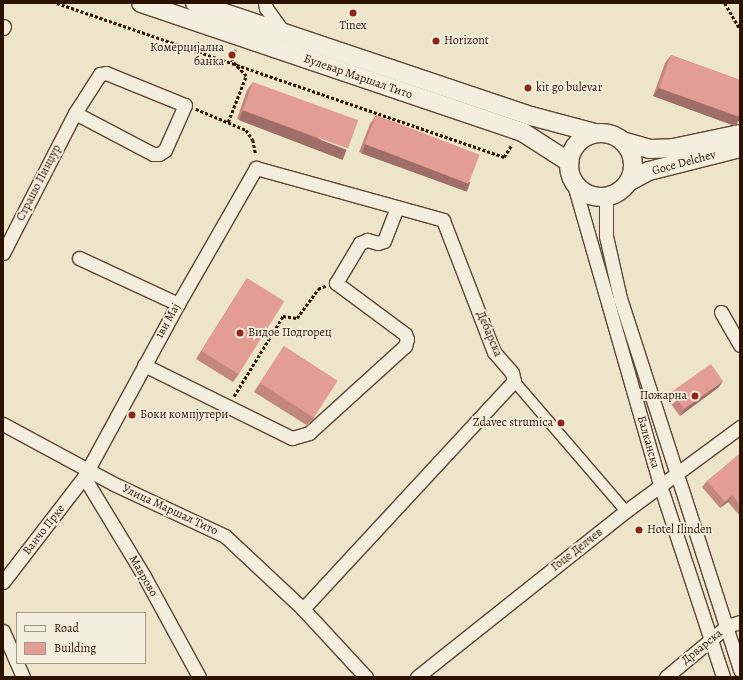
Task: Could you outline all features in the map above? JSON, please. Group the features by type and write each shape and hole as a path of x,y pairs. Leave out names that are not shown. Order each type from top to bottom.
{"main road":[{"name":"Булевар Маршал Тито","path":"142,3 524,133 569,162"},
{"name":"Булевар Маршал Тито","path":"209,4 531,116 595,133"},
{"path":"595,133 613,135 622,141 633,161 630,181 616,194 606,197 590,195 573,181 569,162 573,149 580,141 595,133"},
{"name":"Goce Delchev","path":"622,141 650,149 673,148 740,134"},
{"name":"Goce Delchev","path":"630,181 674,164 740,148"}],"street":[{"path":"265,3 266,8 283,31"},
{"name":"Страшо Пинџур","path":"3,254 75,113 96,77 106,73 185,105"},
{"path":"75,113 153,154 159,154 165,150 185,105"},
{"name":"Дебарска","path":"256,168 440,219 445,224 494,352 512,373 514,382"},
{"name":"1ви Мај","path":"86,473 178,304 256,168"},
{"name":"Балканска","path":"573,181 660,485 712,639 723,677"},
{"name":"Балканска","path":"606,197 606,236 620,298 740,670"},
{"path":"144,365 292,438 309,433 405,346 407,339 405,334 337,286 336,280 360,243 367,240 378,243 384,241 397,207"},
{"path":"79,258 178,304"},
{"path":"721,312 740,345"},
{"path":"303,609 514,382 626,511"},
{"name":"Улица Маршал Тито","path":"3,424 86,473 114,484 225,536 303,609 366,677"},
{"name":"Гоце Делчев","path":"417,677 626,511 740,427"},
{"name":"Ванчо Прке","path":"3,582 86,473"},
{"name":"Маврово","path":"86,473 144,576 198,677"},
{"name":"Дрварска","path":"666,677 727,626 740,622"},
{"path":"3,631 16,661"},
{"path":"17,664 23,677"}],"path":[{"path":"57,3 504,157"},
{"path":"725,3 740,29"},
{"path":"228,122 246,76 231,60 240,37"},
{"path":"185,105 246,130 253,140 256,168"},
{"path":"228,406 283,316 297,318 318,290 336,280"}],"building":[{"path":"671,55 740,80 740,117 659,88"},
{"path":"253,82 358,120 348,148 243,110"},
{"path":"376,115 480,155 469,184 365,144"},
{"path":"247,278 284,301 239,374 201,351"},
{"path":"284,346 338,381 314,418 260,383"},
{"path":"711,364 723,381 684,409 672,392"},
{"path":"739,454 740,505 732,495 725,502 707,481"}],"place":[{"name":"Tinex","path":"353,13"},
{"name":"Horizont","path":"436,41"},
{"name":"Комерцијална банка","path":"232,55"},
{"name":"kit go bulevar","path":"528,88"},
{"name":"Видое Подгорец","path":"240,333"},
{"name":"Пожарна","path":"695,396"},
{"name":"Боки компјутери","path":"132,415"},
{"name":"Zdavec strumica","path":"561,423"},
{"name":"Hotel Ilinden","path":"639,530"}]}
